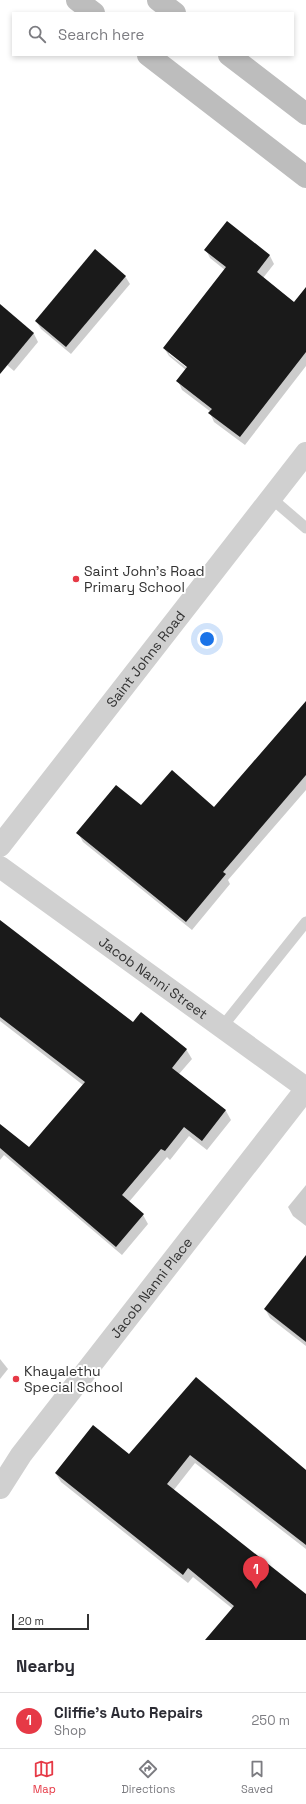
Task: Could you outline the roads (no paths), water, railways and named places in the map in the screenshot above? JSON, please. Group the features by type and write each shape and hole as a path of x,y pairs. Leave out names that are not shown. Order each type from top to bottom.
{"main road":[{"path":"77,0 93,12"},
{"path":"158,0 174,12"},
{"path":"149,56 306,177"},
{"path":"230,56 306,114"}],"street":[{"name":"Saint Johns Road","path":"0,846 306,454"},
{"name":"Jacob Nanni Street","path":"0,867 306,1089"},
{"name":"Jacob Nanni Place","path":"0,1488 21,1456 306,1089"}],"lane":[{"path":"271,498 306,528"},
{"path":"222,1027 306,922"}],"place":[{"name":"Saint John's Road Primary School","path":"76,579"},
{"name":"Khayalethu Special School","path":"16,1379"},
{"name":"Cliffie's Auto Repairs","path":"256,1589"}]}
